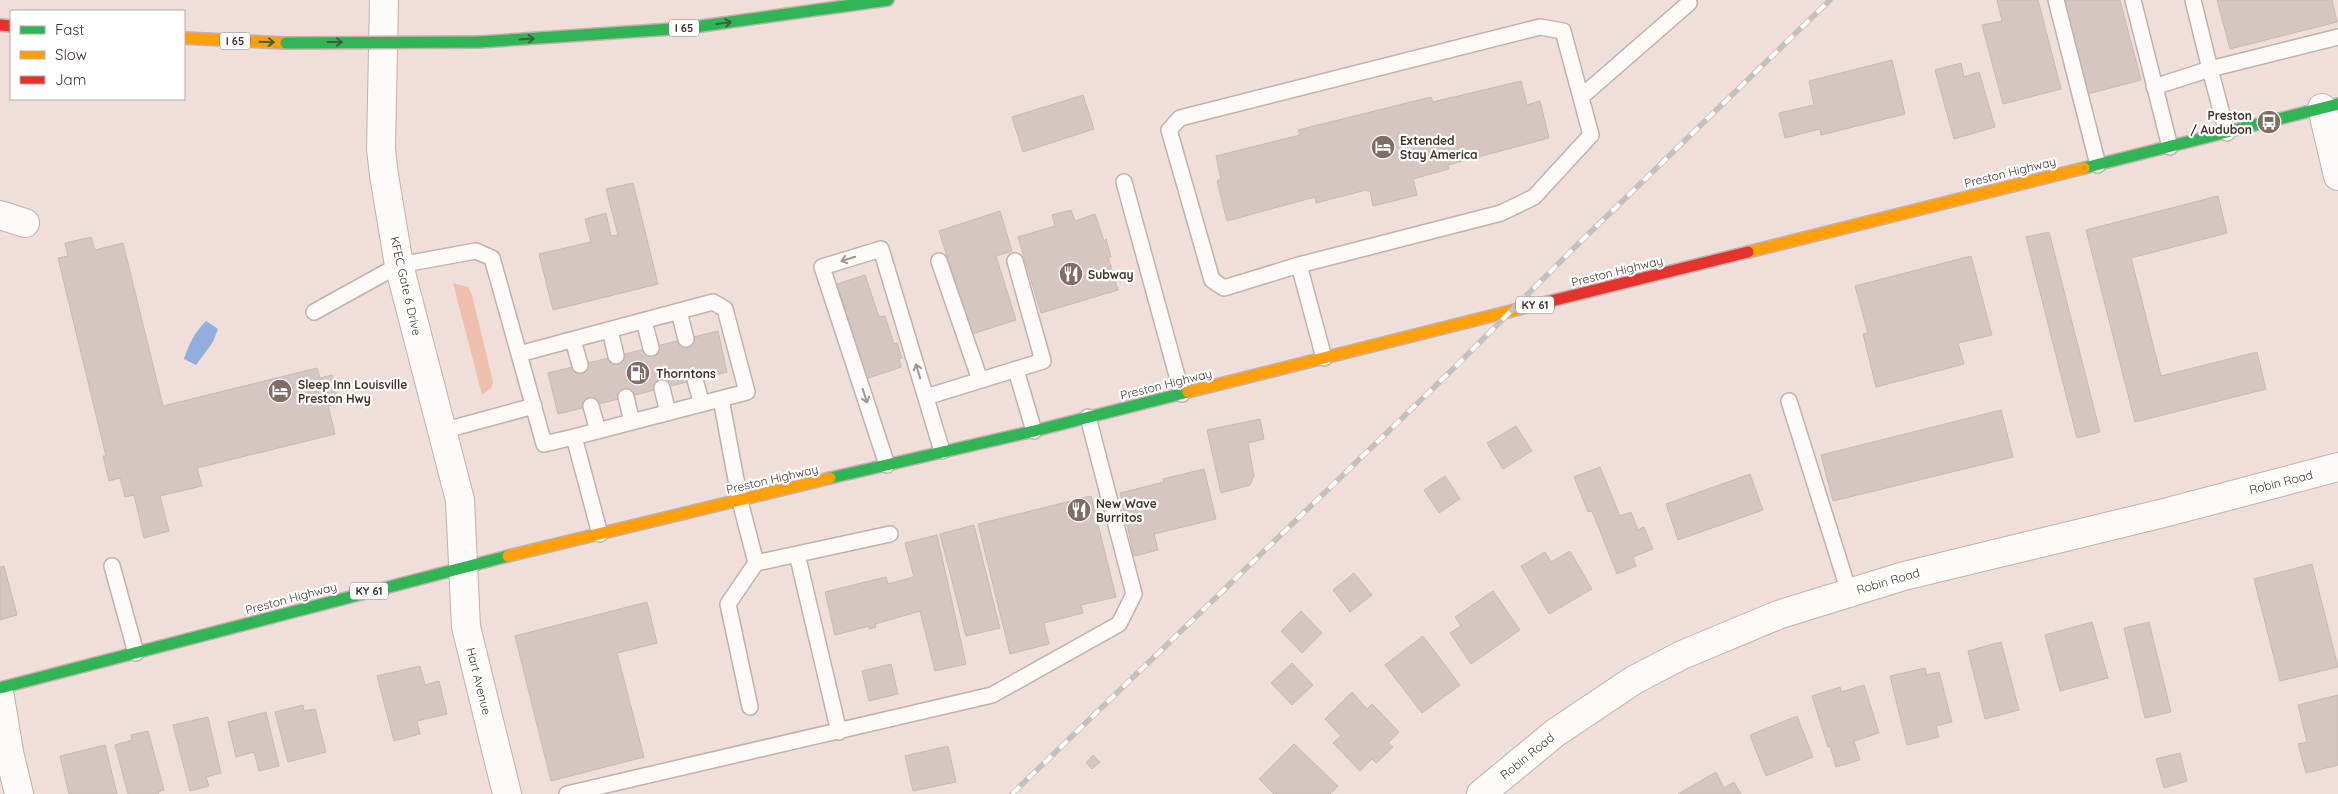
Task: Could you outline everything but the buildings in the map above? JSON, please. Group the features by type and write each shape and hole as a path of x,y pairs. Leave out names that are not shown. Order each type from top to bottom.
{"main road":[{"name":"I 65","path":"185,38 286,43 479,42 686,28 888,0"},
{"name":"Preston Highway","path":"0,688 464,567 942,451 1034,431 2330,106"}],"street":[{"name":"KFEC Gate 6 Drive","path":"384,0 381,149 399,265 460,500 464,567"},
{"path":"2330,106 2338,176"},
{"name":"Robin Road","path":"1481,794 1555,732 1634,680 1682,655 1769,618 1904,576 2164,513 2338,467"},
{"name":"Hart Avenue","path":"464,567 466,627 507,794"},
{"path":"0,697 8,752 19,794"}],"lane":[{"path":"2056,0 2098,164"},
{"path":"2133,0 2170,147"},
{"path":"2193,0 2227,132"},
{"path":"1581,97 1689,3"},
{"path":"1540,27 1563,31 1591,134 1534,198 1501,214 1300,266 1224,288 1212,280 1169,130 1180,118 1540,27"},
{"path":"2154,87 2210,69 2338,38"},
{"path":"1124,182 1182,394"},
{"path":"887,465 822,267 881,249 942,451"},
{"path":"314,312 399,265 476,251 492,258 544,444 574,438 746,392 725,309 713,302 519,354"},
{"path":"939,261 980,380"},
{"path":"926,397 1043,362 1015,261"},
{"path":"1300,266 1324,358"},
{"path":"679,312 686,339"},
{"path":"644,321 651,348"},
{"path":"610,330 616,356"},
{"path":"573,340 580,365"},
{"path":"1016,370 1034,431"},
{"path":"695,380 702,404"},
{"path":"662,388 668,413"},
{"path":"626,397 632,422"},
{"path":"721,399 740,500 756,563"},
{"path":"1789,401 1849,592"},
{"path":"442,431 534,406"},
{"path":"591,406 598,431"},
{"path":"568,794 992,696 1119,624 1134,594 1088,417"},
{"path":"574,438 600,534"},
{"path":"750,707 728,604 756,563 890,534"},
{"path":"797,554 839,732"},
{"path":"112,566 136,653"}],"shaded area":[{"path":"453,283 468,287 472,295 493,382 491,388 482,395"}],"water":[{"path":"206,321 218,329 213,342 196,365 184,359 192,339"}],"railway":[{"path":"1012,794 1453,369 1574,248 1830,0"}],"traffic: fast":[{"path":"479,42 687,28 888,0"},
{"path":"286,43 479,42"},
{"path":"2084,168 2338,104"},
{"path":"830,478 1034,431 1188,392"},
{"path":"0,688 508,556"}],"traffic: slow":[{"path":"185,38 286,43"},
{"path":"1748,252 2084,168"},
{"path":"1188,392 1531,306"},
{"path":"508,556 830,478"}],"traffic: jam":[{"path":"0,25 10,26"},
{"path":"1531,306 1748,252"}],"place":[{"name":"Preston / Audubon","path":"2269,122"},
{"name":"Extended Stay America","path":"1383,147"},
{"name":"Subway","path":"1071,274"},
{"name":"Thorntons","path":"638,373"},
{"name":"Sleep Inn Louisville Preston Hwy","path":"280,391"},
{"name":"New Wave Burritos","path":"1079,510"}]}
